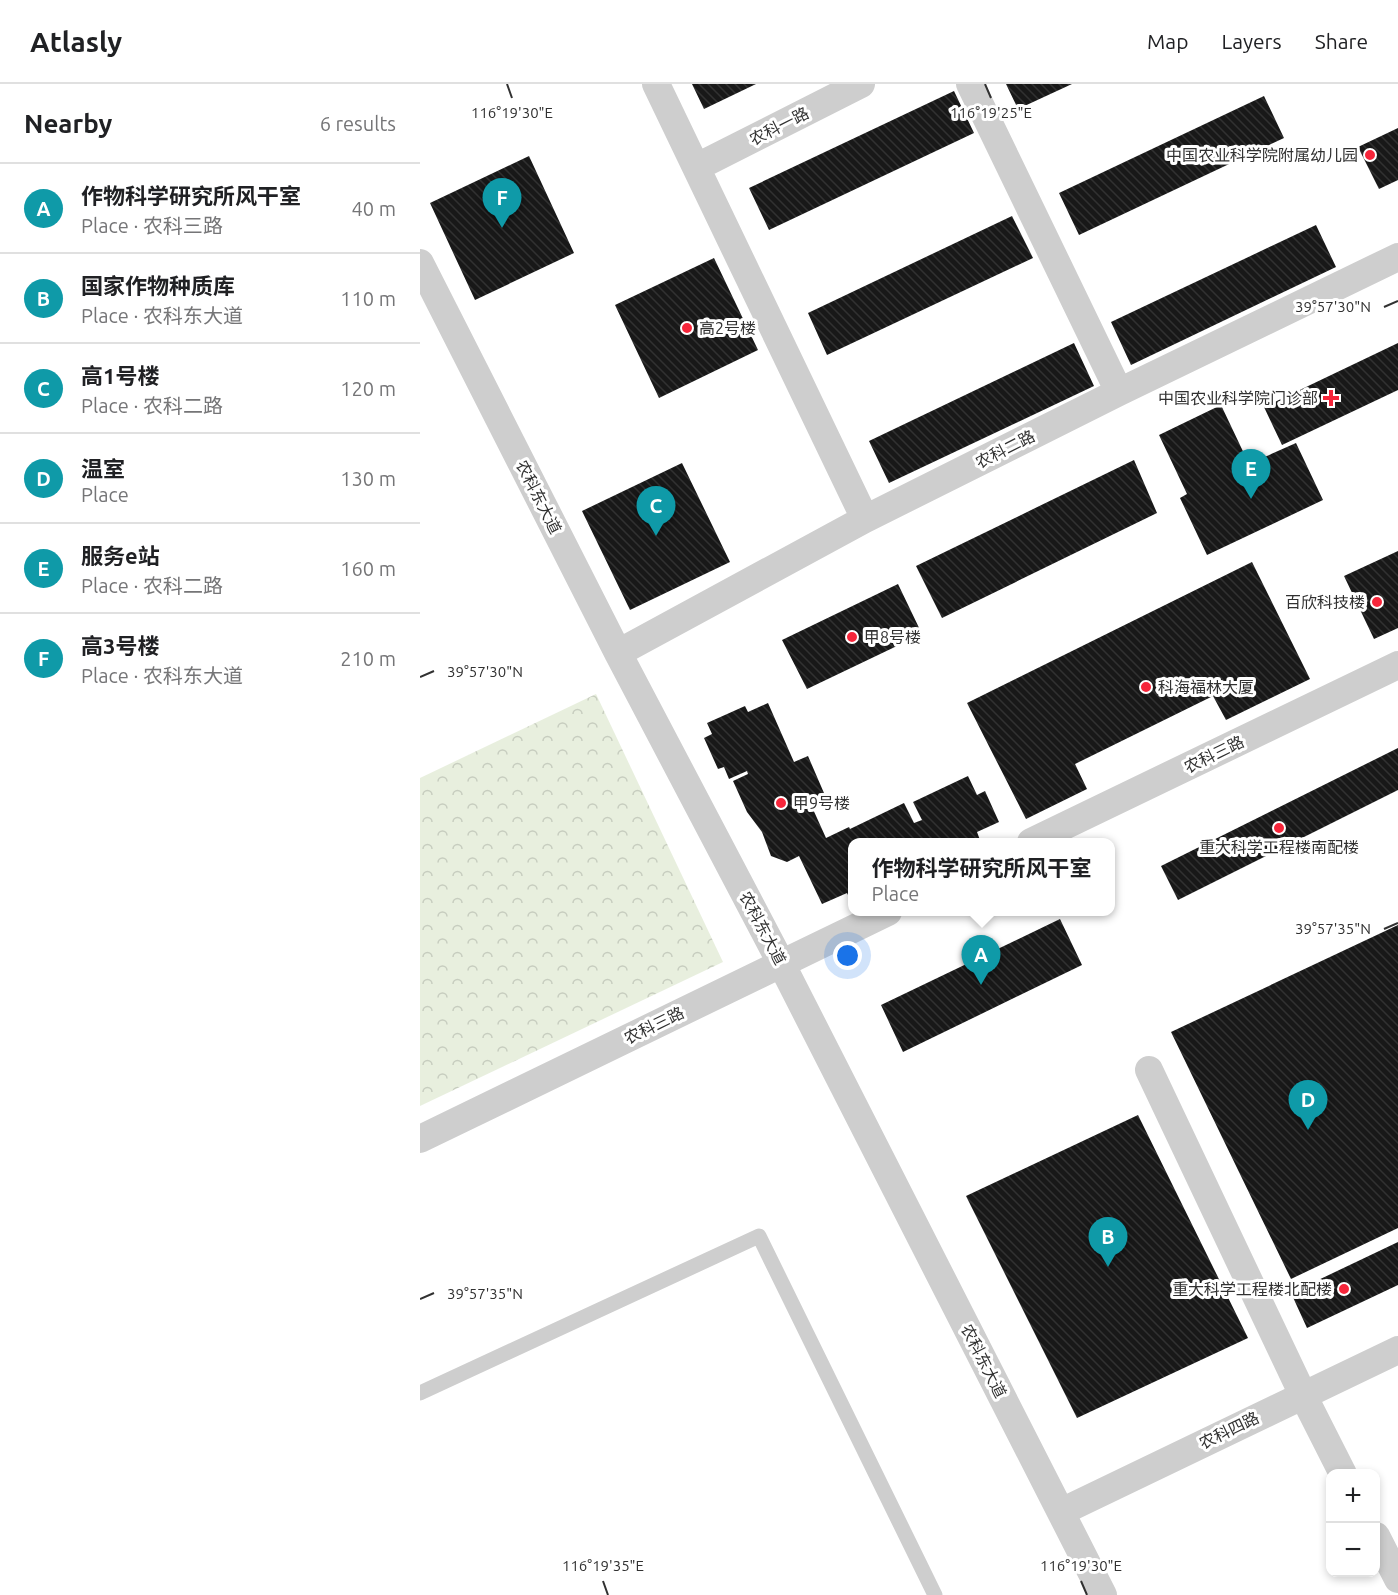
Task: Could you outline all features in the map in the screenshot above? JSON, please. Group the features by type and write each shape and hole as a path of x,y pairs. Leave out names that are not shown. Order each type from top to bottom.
{"street":[{"path":"656,84 865,519"},
{"name":"农科一路","path":"697,167 861,84"},
{"path":"970,84 1119,392"},
{"name":"农科二路","path":"618,653 865,519 1119,392 1398,257"},
{"name":"农科东大道","path":"420,263 618,653 781,963 1103,1595"},
{"name":"农科三路","path":"1041,838 1398,665"},
{"name":"农科三路","path":"420,1138 880,916"},
{"path":"1149,1070 1303,1395 1341,1469"},
{"name":"农科四路","path":"1061,1512 1398,1350"},
{"path":"1380,1544 1398,1579"}],"lane":[{"path":"420,1394 759,1236 935,1595"}],"green space":[{"path":"596,694 723,962 420,1106 420,778"}],"building":[{"path":"692,84 756,84 704,109"},
{"path":"1006,84 1072,84 1018,109"},
{"path":"954,91 974,133 769,230 749,188"},
{"path":"1264,96 1284,138 1079,235 1059,193"},
{"path":"1398,128 1398,180 1379,189 1358,147"},
{"path":"529,156 574,253 475,300 430,203"},
{"path":"1012,216 1033,258 827,355 808,313"},
{"path":"1316,225 1336,267 1131,365 1111,322"},
{"name":"高2号楼","path":"714,258 758,350 659,398 615,305"},
{"path":"1074,343 1094,386 889,483 869,441"},
{"name":"中国农业科学院门诊部","path":"1398,343 1398,390 1282,445 1264,407"},
{"path":"1221,405 1249,464 1296,443 1323,500 1207,555 1180,498 1187,494 1159,435"},
{"path":"1134,460 1157,513 942,618 916,566"},
{"path":"682,463 730,562 630,610 582,511"},
{"name":"百欣科技楼","path":"1398,551 1398,628 1374,639 1344,576"},
{"name":"科海福林大厦","path":"1252,562 1310,679 1226,720 1213,696 1075,764 1087,789 1026,819 967,703"},
{"name":"甲8号楼","path":"898,584 922,634 807,689 782,640"},
{"name":"甲9号楼","path":"768,703 794,762 808,756 827,800 812,807 826,838 904,803 914,823 922,820 913,802 968,776 977,795 985,791 999,822 977,832 979,838 848,838 848,895 847,893 822,904 799,856 787,862 771,856 762,832 747,812 733,781 748,774 747,771 729,779 724,767 718,769 704,738 712,734 707,723 745,706 748,712"},
{"name":"重大科学工程楼南配楼","path":"1398,748 1398,790 1178,900 1161,866"},
{"path":"1060,919 1082,965 903,1052 881,1005"},
{"path":"1398,925 1398,1228 1291,1279 1171,1032"},
{"path":"1138,1115 1248,1338 1077,1418 966,1196"},
{"name":"重大科学工程楼北配楼","path":"1398,1242 1398,1285 1307,1328 1291,1293"}],"place":[{"name":"中国农业科学院附属幼儿园","path":"1370,155"},
{"name":"高3号楼","path":"502,228"},
{"name":"高2号楼","path":"687,328"},
{"name":"中国农业科学院门诊部","path":"1331,398"},
{"name":"服务e站","path":"1251,499"},
{"name":"高1号楼","path":"656,536"},
{"name":"百欣科技楼","path":"1377,602"},
{"name":"甲8号楼","path":"852,637"},
{"name":"科海福林大厦","path":"1146,687"},
{"name":"甲9号楼","path":"781,803"},
{"name":"重大科学工程楼南配楼","path":"1279,828"},
{"name":"作物科学研究所风干室","path":"981,985"},
{"name":"温室","path":"1308,1130"},
{"name":"国家作物种质库","path":"1108,1267"},
{"name":"重大科学工程楼北配楼","path":"1344,1289"}]}
